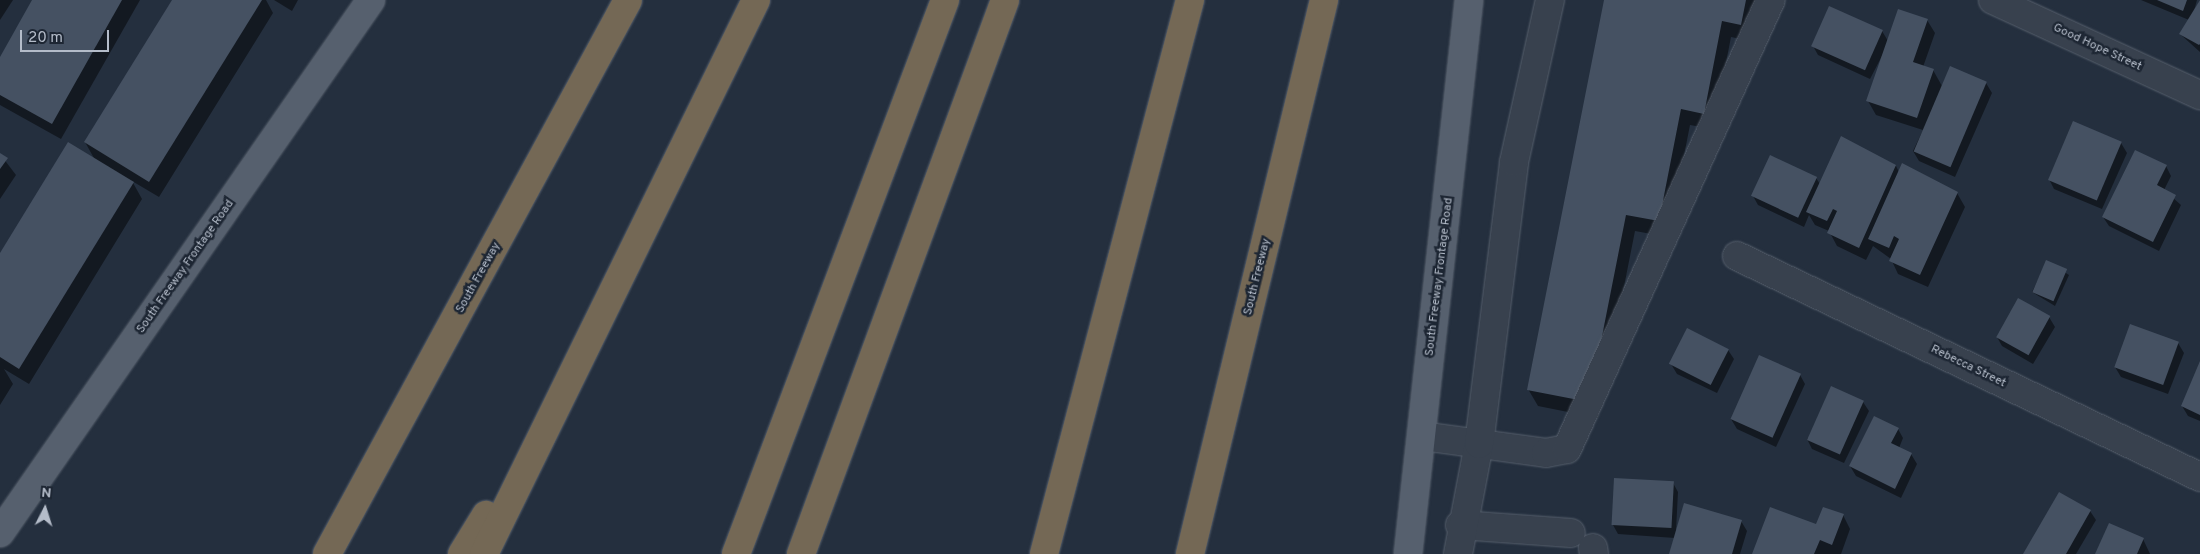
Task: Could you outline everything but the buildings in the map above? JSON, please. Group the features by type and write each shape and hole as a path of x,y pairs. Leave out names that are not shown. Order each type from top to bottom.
{"highway":[{"name":"South Freeway","path":"327,554 628,0"},
{"path":"484,554 756,0"},
{"path":"736,554 944,0"},
{"path":"801,554 1005,0"},
{"path":"1044,554 1190,0"},
{"name":"South Freeway","path":"1190,554 1324,0"},
{"path":"462,554 574,368"}],"main road":[{"name":"South Freeway Frontage Road","path":"0,533 371,0"},
{"name":"South Freeway Frontage Road","path":"1408,554 1469,0"}],"street":[{"path":"1458,554 1460,525 1479,444 1514,162 1550,0"},
{"path":"1422,436 1546,453 1567,449 1771,0"},
{"name":"Good Hope Street","path":"1993,0 2200,95"},
{"name":"Rebecca Street","path":"1737,256 2200,477"},
{"path":"1460,525 1586,545"}]}
